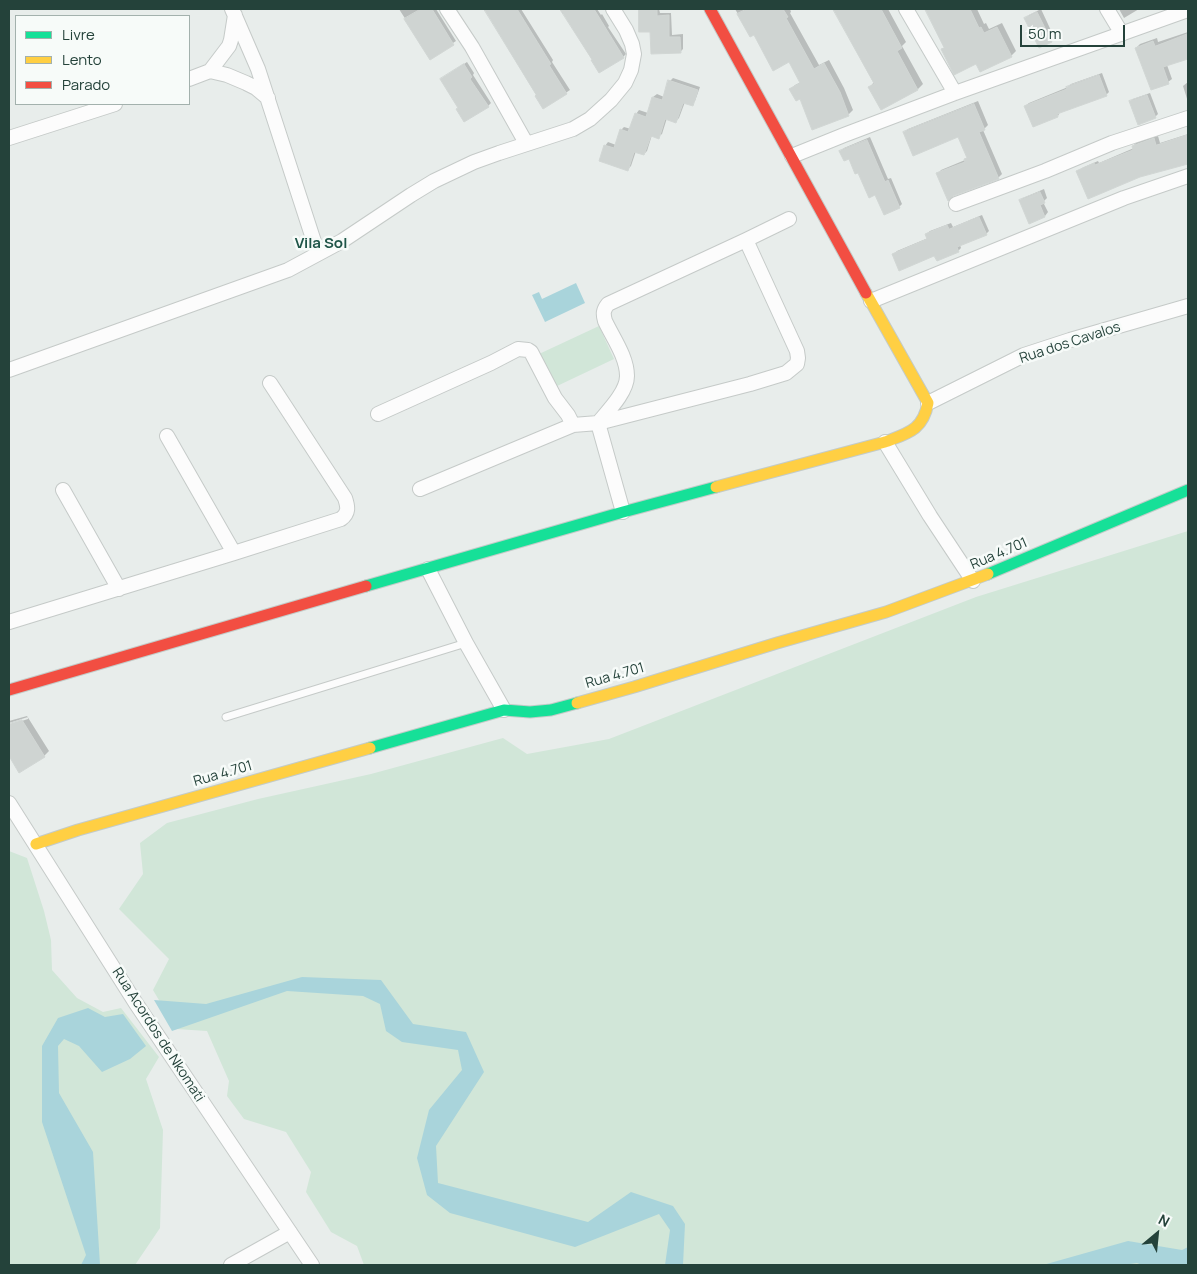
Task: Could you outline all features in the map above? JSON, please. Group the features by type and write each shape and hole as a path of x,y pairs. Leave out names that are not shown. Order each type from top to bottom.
{"street":[{"path":"447,9 472,47 526,143"},
{"path":"9,370 288,270 342,241 434,181 474,162 572,129 590,119 611,100 625,83 631,70 634,54 632,44 613,9"},
{"path":"9,690 623,512 885,442 915,430 927,413 928,403 710,9"},
{"path":"906,9 955,94"},
{"path":"1107,9 1122,34"},
{"path":"792,156 955,94 1188,10"},
{"path":"234,12 258,68 318,254"},
{"path":"210,72 229,46 234,12"},
{"path":"190,79 210,72 227,75 256,88 268,99"},
{"path":"9,138 112,105"},
{"path":"956,204 1045,171 1112,143 1188,118"},
{"path":"871,301 1124,198 1188,176"},
{"path":"598,423 624,389 627,377 624,358 603,315 608,304 790,219"},
{"path":"420,489 573,424 598,423 750,384 786,373 794,367 797,364 797,351 746,240"},
{"name":"Rua dos Cavalos","path":"928,403 1024,356 1070,340 1188,306"},
{"path":"378,414 492,363 518,349 522,349 531,352 555,398 573,424"},
{"path":"9,621 234,554 341,519 345,516 348,505 345,498 270,383"},
{"path":"598,423 623,512"},
{"path":"167,436 234,554"},
{"path":"885,442 930,516 973,581"},
{"path":"63,490 119,589"},
{"name":"Rua 4.701","path":"36,844 504,710 530,712 551,710 886,612 973,581 1188,490"},
{"path":"428,569 466,643 504,710"},
{"name":"Rua Acordos de Nkomati","path":"9,803 135,1002 312,1265"},
{"path":"231,1265 290,1232"}],"lane":[{"path":"226,717 466,643"}],"green space":[{"path":"599,326 614,359 555,387 539,354"},
{"path":"1188,531 1188,1265 364,1265 357,1246 331,1232 306,1192 311,1172 286,1132 244,1119 227,1096 229,1081 207,1031 176,1029 153,990 169,959 119,909 143,874 140,843 167,823 258,799 371,774 503,738 527,754 609,739 976,597"},
{"path":"9,851 27,858 51,940 52,970 77,998 103,1012 121,1008 159,1057 146,1079 163,1130 160,1228 135,1265 9,1265"}],"water":[{"path":"576,283 585,303 545,322 532,295 539,292 542,299"},
{"path":"302,977 381,980 413,1024 466,1032 484,1072 436,1146 438,1183 588,1222 631,1192 673,1206 685,1224 683,1265 665,1265 670,1230 659,1214 575,1247 450,1213 427,1195 417,1158 429,1110 462,1070 458,1050 402,1042 386,1031 380,1004 363,996 287,991 172,1031 154,1000 206,1004"},
{"path":"88,1008 105,1017 123,1014 146,1046 130,1059 102,1072 79,1046 64,1039 58,1046 59,1093 93,1152 100,1265 81,1265 86,1255 42,1122 42,1046 58,1018"},
{"path":"1128,1241 1182,1250 1188,1247 1188,1265 1142,1265 1137,1263 1123,1265 1043,1265"}],"building":[{"path":"421,9 432,9 454,45 430,60 404,19"},
{"path":"484,9 517,9 567,94 543,109"},
{"path":"560,9 594,9 624,58 599,73"},
{"path":"639,9 657,9 657,16 669,15 669,37 680,37 681,53 651,54 650,32 639,32"},
{"path":"747,9 783,9 814,69 824,63 840,92 849,116 812,130 800,99 796,101 789,89 800,83 789,62 773,71 754,35 750,37 737,14"},
{"path":"833,9 881,9 902,48 897,51 918,90 881,110 868,87 874,84"},
{"path":"925,9 970,9 979,28 981,27 984,33 997,27 1012,57 980,72 976,64 954,75 941,49 944,48"},
{"path":"1037,12 1052,42 1039,48 1024,18"},
{"path":"1188,34 1188,59 1163,67 1169,84 1151,90 1135,48 1153,41 1155,46"},
{"path":"464,64 472,77 470,79 489,107 464,122 456,109 458,108 440,79"},
{"path":"1099,75 1107,96 1057,114 1058,117 1033,127 1024,106 1067,89 1066,87"},
{"path":"668,80 698,90 693,106 683,103 676,123 665,119 659,139 651,136 644,155 634,152 628,171 599,161 604,145 614,148 620,129 628,132 635,113 646,117 652,97 662,100"},
{"path":"1147,95 1156,118 1138,125 1129,101"},
{"path":"974,104 985,130 979,132 999,179 953,196 948,201 936,173 965,162 964,159 967,158 958,137 913,156 903,132"},
{"path":"1188,135 1188,164 1140,177 1088,199 1076,171 1133,150 1132,146 1154,138 1156,145"},
{"path":"867,140 885,182 888,180 900,208 884,215 875,195 869,198 858,173 855,174 849,159 844,161 839,151"},
{"path":"1040,192 1045,203 1040,205 1045,217 1029,224 1019,200"},
{"path":"979,217 987,235 957,247 959,252 937,261 934,256 899,271 892,254 927,239 925,234 947,225 949,229"},
{"path":"22,720 45,757 19,773 9,756 9,724"}],"traffic: fast":[{"path":"366,586 716,487"},
{"path":"988,574 1188,490"},
{"path":"370,748 504,710 530,712 551,710 577,703"}],"traffic: slow":[{"path":"716,487 885,442 907,433 918,425 926,412 928,403 866,293"},
{"path":"577,703 886,612 988,574"},
{"path":"36,844 78,830 370,748"}],"traffic: jam":[{"path":"710,9 866,293"},
{"path":"9,690 366,586"}],"district":[{"name":"Vila Sol","path":"321,244"}]}
